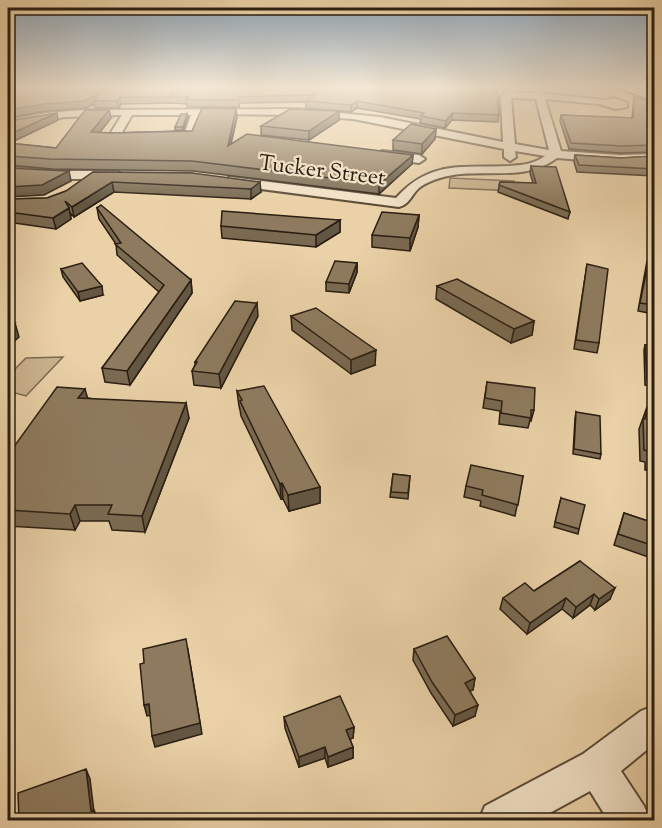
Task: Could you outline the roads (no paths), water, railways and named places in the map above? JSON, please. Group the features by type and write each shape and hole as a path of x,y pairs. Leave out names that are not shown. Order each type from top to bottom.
{"street":[{"path":"120,126 113,137 189,135 192,126"},
{"path":"387,126 470,137 555,154 621,160 654,158"},
{"path":"508,126 511,169 540,164 555,154"},
{"path":"549,126 555,154"},
{"path":"470,137 508,131"},
{"path":"382,147 375,154 419,159"},
{"name":"Tucker Street","path":"216,179 399,203 407,190 423,179 467,170 511,169"},
{"path":"8,171 52,175 133,175"},
{"path":"72,189 92,175"},
{"path":"509,814 596,767 654,723"},
{"path":"596,767 630,820"}]}
